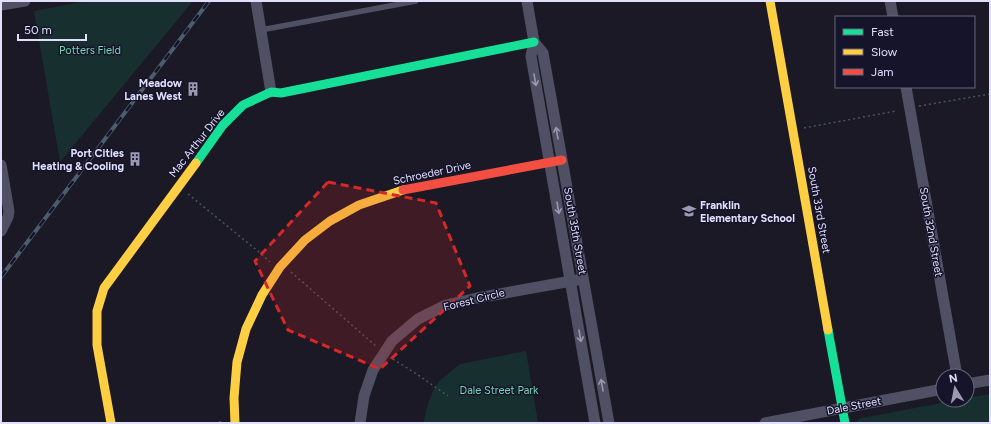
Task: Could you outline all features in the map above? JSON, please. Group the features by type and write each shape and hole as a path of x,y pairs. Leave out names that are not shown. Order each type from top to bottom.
{"street":[{"path":"1,6 25,1"},
{"path":"256,1 271,92"},
{"name":"South 35th Street","path":"527,1 534,42 531,56 595,423"},
{"name":"South 33rd Street","path":"770,1 845,423"},
{"path":"890,1 893,16"},
{"name":"South 35th Street","path":"534,42 543,53 609,423"},
{"name":"Mac Arthur Drive","path":"111,423 97,345 97,311 104,288 223,124 243,105 271,92 281,93 534,42"},
{"name":"South 32nd Street","path":"906,88 956,368"},
{"name":"Schroeder Drive","path":"235,423 234,398 237,362 246,329 262,295 280,267 305,240 330,221 359,205 404,190 562,160"},
{"path":"1,165 9,211 8,218 1,231"},
{"name":"Forest Circle","path":"360,423 364,396 373,370 392,341 418,319 446,305 583,278"},
{"path":"975,383 990,380"},
{"name":"Dale Street","path":"765,423 935,391"}],"lane":[{"path":"261,30 416,1"}],"path":[{"path":"918,107 990,94"},
{"path":"802,128 896,111"},
{"path":"187,193 271,263"},
{"path":"291,272 384,353 448,396"},
{"path":"214,423 223,421"}],"highlighted area":[{"path":"328,182 436,203 470,286 380,369 288,330 255,261"}],"green space":[{"name":"Potters Field","path":"86,1 193,1 60,162 34,11"},
{"name":"Dale Street Park","path":"526,351 538,423 423,423 428,404 439,381 460,364"},
{"path":"990,394 990,423 857,423 858,420 862,418 935,404 935,408 975,408 975,397"}],"railway":[{"path":"1,277 209,1"}],"traffic: fast":[{"path":"196,163 223,125 243,105 271,92 281,93 534,42"},
{"path":"828,330 845,423"}],"traffic: slow":[{"path":"770,1 828,330"},
{"path":"111,423 97,345 97,311 104,288 196,163"},
{"path":"235,423 234,398 237,362 246,329 262,295 280,267 305,240 330,221 359,205 403,190"}],"traffic: jam":[{"path":"403,190 562,160"}],"place":[{"name":"Meadow Lanes West","path":"193,89"},
{"name":"Port Cities Heating & Cooling","path":"135,159"},
{"name":"Franklin Elementary School","path":"689,211"}]}
